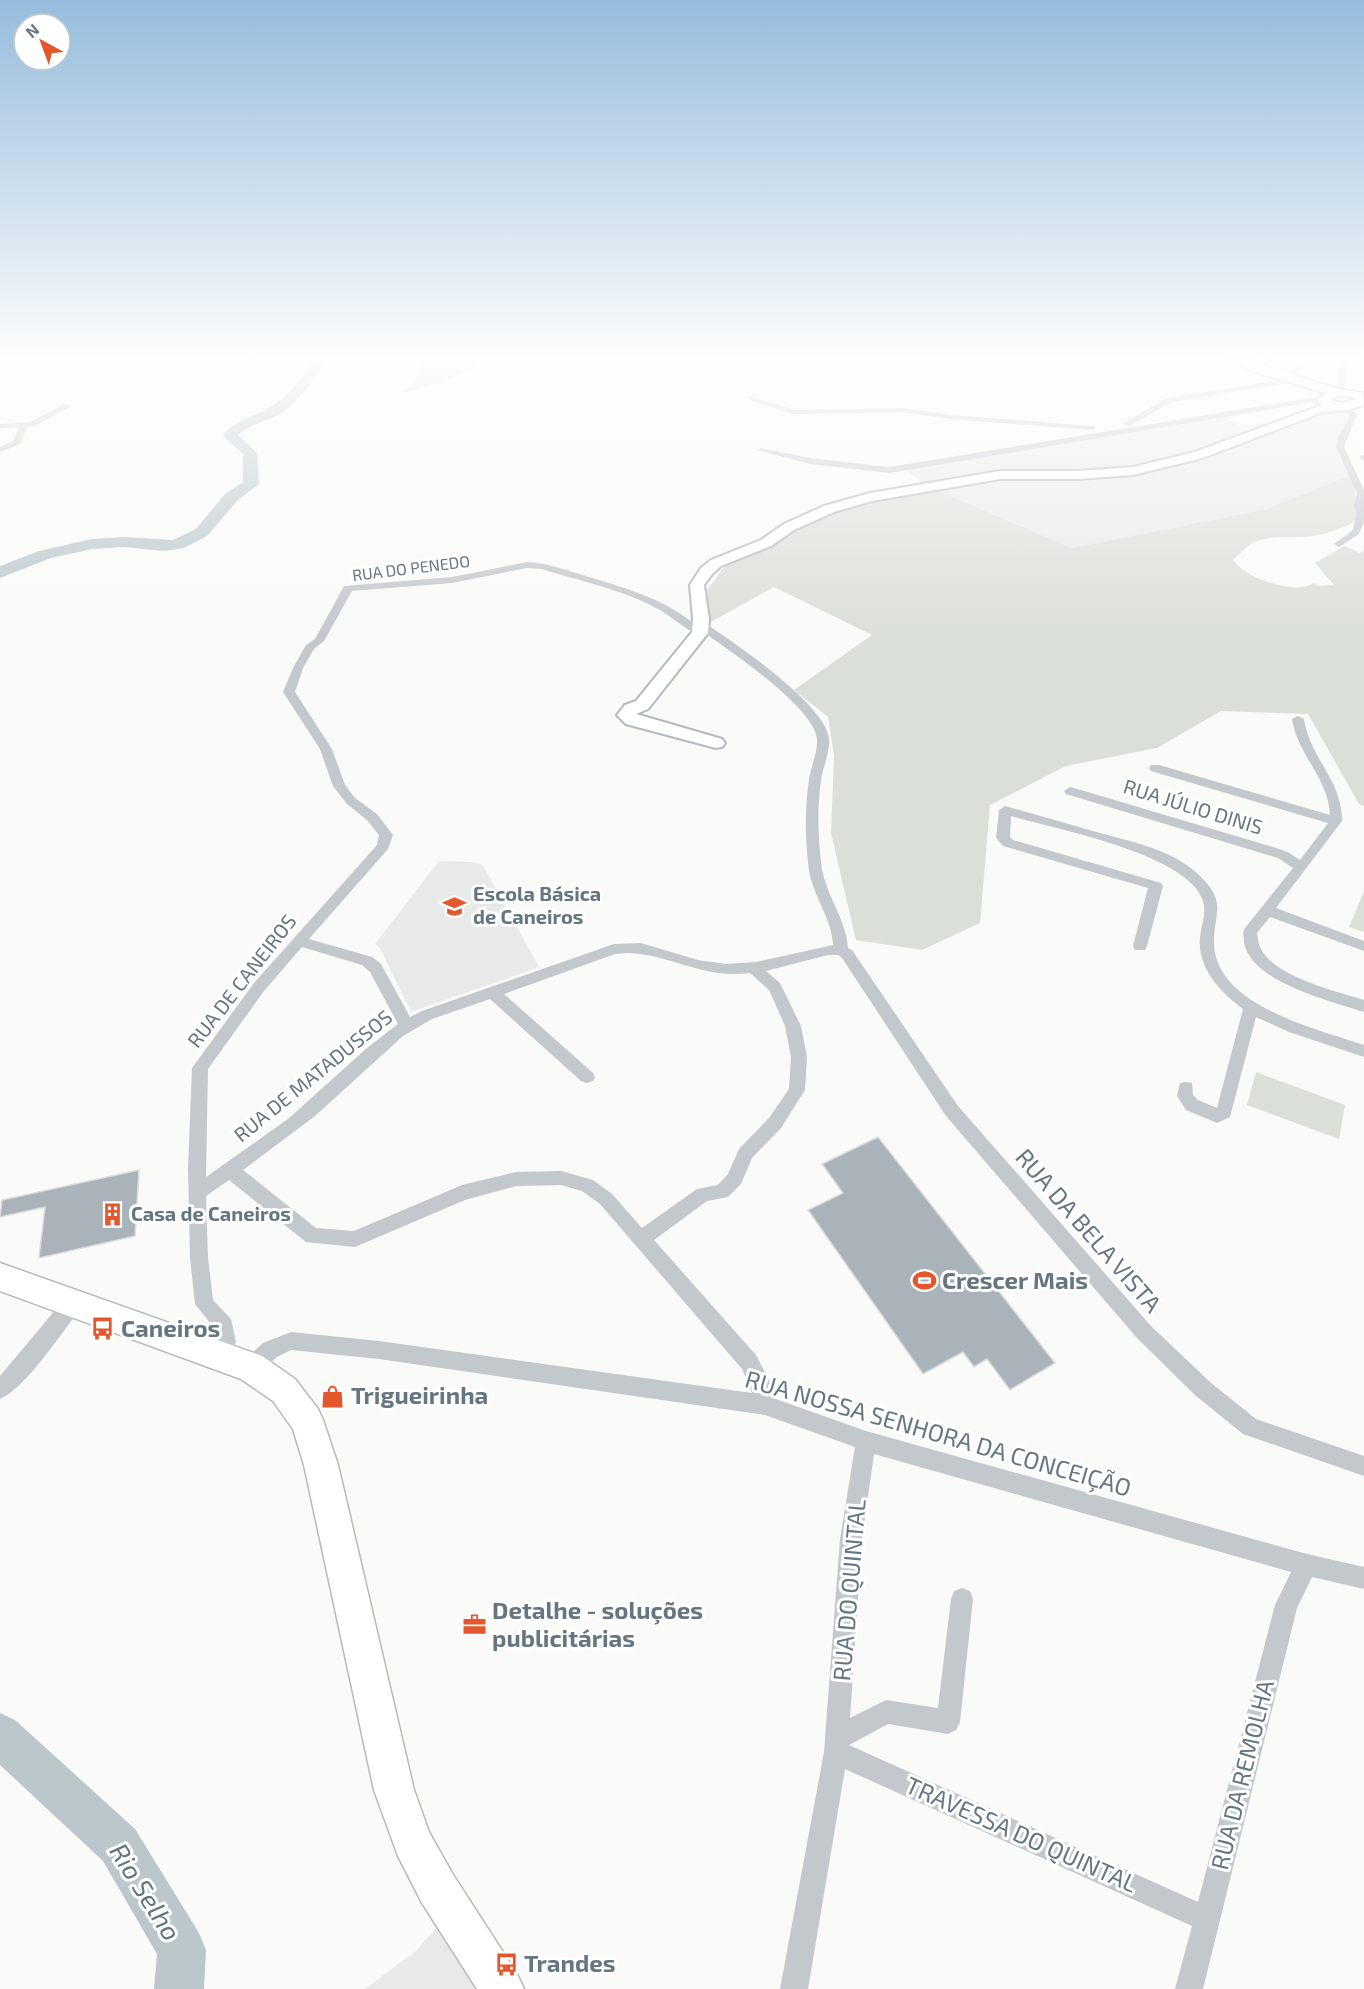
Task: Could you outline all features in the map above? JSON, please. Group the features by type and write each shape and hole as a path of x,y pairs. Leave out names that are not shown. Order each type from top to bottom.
{"main road":[{"path":"0,1276 234,1361 284,1390 307,1420 321,1465 394,1790 412,1842 437,1888 502,1989"}],"street":[{"path":"774,453 810,461 901,469 984,453"},
{"path":"716,742 632,720 626,715 631,709 642,705 701,629 697,585 706,571 716,563 766,543 789,527 829,509 870,498 1000,475 1078,475 1144,469 1205,453"},
{"path":"1339,544 1356,532 1362,515 1358,506 1361,494 1343,453"},
{"name":"RUA DO PENEDO","path":"318,641 348,588 452,580 527,565 542,566 644,597 701,629"},
{"path":"701,629 805,707 819,725 823,738 813,809 816,876 819,892 842,939 841,950"},
{"name":"RUA DE CANEIROS","path":"234,1361 226,1342 224,1326 204,1304 199,1258 200,1068 259,987 383,846 386,835 372,817 351,801 339,786 326,749 289,692 298,668 310,647 318,641"},
{"path":"1298,719 1301,737 1338,808 1336,821 1250,932 1249,942 1255,956 1267,967 1284,977 1364,1006"},
{"path":"1155,768 1336,821"},
{"name":"RUA JÚLIO DINIS","path":"1070,791 1268,850 1283,855 1301,867"},
{"path":"1140,946 1156,886 1008,843 1003,838 1005,810 1140,848 1163,856 1184,869 1201,884 1213,912 1206,945 1209,960 1236,997 1284,1023 1364,1051"},
{"path":"1268,910 1286,919 1364,946"},
{"path":"299,942 367,961 376,968 405,1025"},
{"name":"RUA DE MATADUSSOS","path":"198,1192 323,1099 382,1042 405,1025 427,1015 614,949 633,945 651,948 711,968 732,970 754,968 828,950 841,950"},
{"name":"RUA DA BELA VISTA","path":"841,950 847,954 952,1111 1144,1332 1203,1389 1250,1427 1364,1466"},
{"path":"641,1239 703,1194 722,1192 735,1179 745,1154 775,1123 797,1090 799,1057 793,1026 775,987 754,968"},
{"path":"492,992 587,1077"},
{"path":"1186,1088 1185,1096 1192,1104 1217,1116 1224,1112 1251,1007"},
{"path":"230,1170 312,1236 355,1239 490,1184 516,1179 561,1178 587,1185 606,1200 749,1362 759,1380 765,1406"},
{"path":"0,1389 17,1373 74,1302"},
{"name":"RUA NOSSA SENHORA DA CONCEIÇÃO","path":"234,1361 291,1341 379,1350 765,1406 866,1441 1306,1565 1364,1578"},
{"name":"RUA DO QUINTAL","path":"794,1989 837,1745 851,1539 866,1441"},
{"name":"RUA DA REMOLHA","path":"1189,1989 1286,1605 1306,1565"},
{"path":"837,1745 886,1712 948,1722 962,1599"},
{"name":"TRAVESSA DO QUINTAL","path":"837,1745 1206,1919"}],"shaded area":[{"path":"996,453 1346,453 1351,475 1267,509 1072,548 928,487 904,469"},
{"path":"1351,475 1359,519 1325,534 1257,541 1233,559 1247,573 1270,583 1295,587 1314,583 1317,586 1334,585 1315,563 1344,546 1360,553 1364,550 1364,806 1359,804 1308,714 1221,711 1157,748 1066,766 990,805 980,923 922,950 856,940 831,833 834,755 828,717 794,690 872,635 774,587 709,623 707,590 726,564 780,540 823,516 860,504 931,488 1072,548 1267,509"},
{"name":"Escola Básica de Caneiros","path":"439,861 470,862 481,864 484,867 539,967 411,1012 380,948 375,944"},
{"path":"1364,891 1364,932 1349,927"},
{"path":"1256,1072 1345,1105 1339,1139 1247,1105"},
{"path":"450,1912 500,1989 365,1989 416,1951"}],"building":[{"name":"Crescer Mais","path":"878,1137 1055,1363 1010,1390 987,1359 974,1367 963,1352 923,1374 808,1210 843,1193 822,1164"},
{"name":"Casa de Caneiros","path":"139,1170 135,1236 39,1258 45,1207 0,1217 2,1200"}],"waterway":[{"name":"Rio Selho","path":"0,573 60,550 92,544 131,542 171,546 187,541 202,532 231,498 251,484 250,453"},
{"name":"Rio Selho","path":"0,1735 119,1845 182,1950 179,1989"}],"place":[{"name":"Escola Básica de Caneiros","path":"455,906"},
{"name":"Casa de Caneiros","path":"113,1214"},
{"name":"Crescer Mais","path":"924,1281"},
{"name":"Caneiros","path":"103,1329"},
{"name":"Trigueirinha","path":"333,1396"},
{"name":"Detalhe - soluções publicitárias","path":"474,1625"},
{"name":"Trandes","path":"506,1964"}]}
